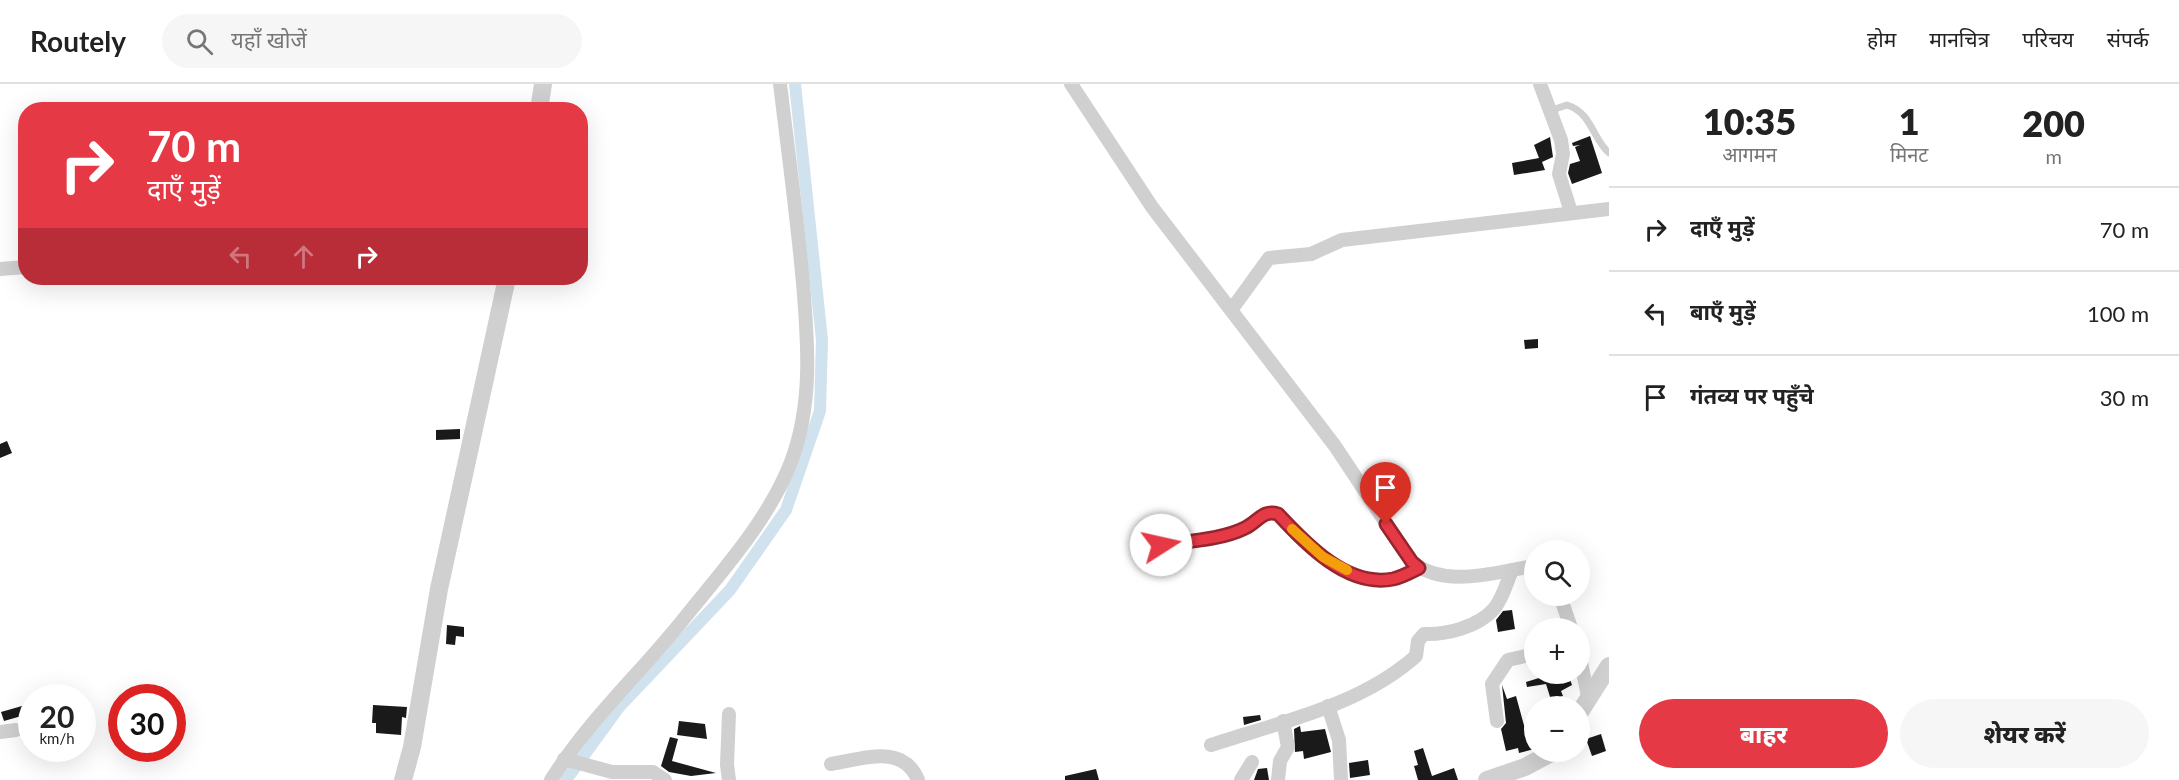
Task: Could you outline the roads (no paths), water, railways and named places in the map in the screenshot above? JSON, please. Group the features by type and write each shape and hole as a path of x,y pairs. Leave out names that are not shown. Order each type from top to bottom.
{"street":[{"path":"540,102 543,84"},
{"path":"551,780 567,760 588,725 684,619 744,543 791,462 805,402 808,356 799,231 780,84"},
{"path":"1071,84 1152,207 1335,446 1398,543 1419,568 1452,577 1524,568"},
{"path":"1540,84 1562,140 1563,154 1559,174 1571,212"},
{"path":"1232,309 1264,262 1274,256 1311,254 1342,240 1609,209"},
{"path":"0,269 18,268"},
{"path":"403,780 412,747 439,589 505,285"},
{"path":"1161,545 1236,532 1253,524 1266,513 1272,512 1278,514 1305,543 1323,557 1356,574 1392,579 1419,568"},
{"path":"1211,745 1363,692 1399,671 1416,656 1418,641 1424,634 1438,635 1485,616 1498,603 1512,570"},
{"path":"1497,721 1492,684 1508,660 1524,656"},
{"path":"1589,696 1609,666"},
{"path":"1328,706 1339,740 1341,780"},
{"path":"729,714 727,765 729,780"},
{"path":"1278,780 1280,761 1288,747 1283,721"},
{"path":"0,732 16,730"},
{"path":"831,764 894,756 908,762 918,780"},
{"path":"567,760 612,772 653,772 665,780"},
{"path":"1241,780 1252,762"},
{"path":"1489,780 1534,762"}],"lane":[{"path":"1550,111 1567,105 1578,111 1590,121 1598,142 1609,153"}],"waterway":[{"path":"566,780 620,706 730,590 786,510 820,411 822,340 795,84"}]}
